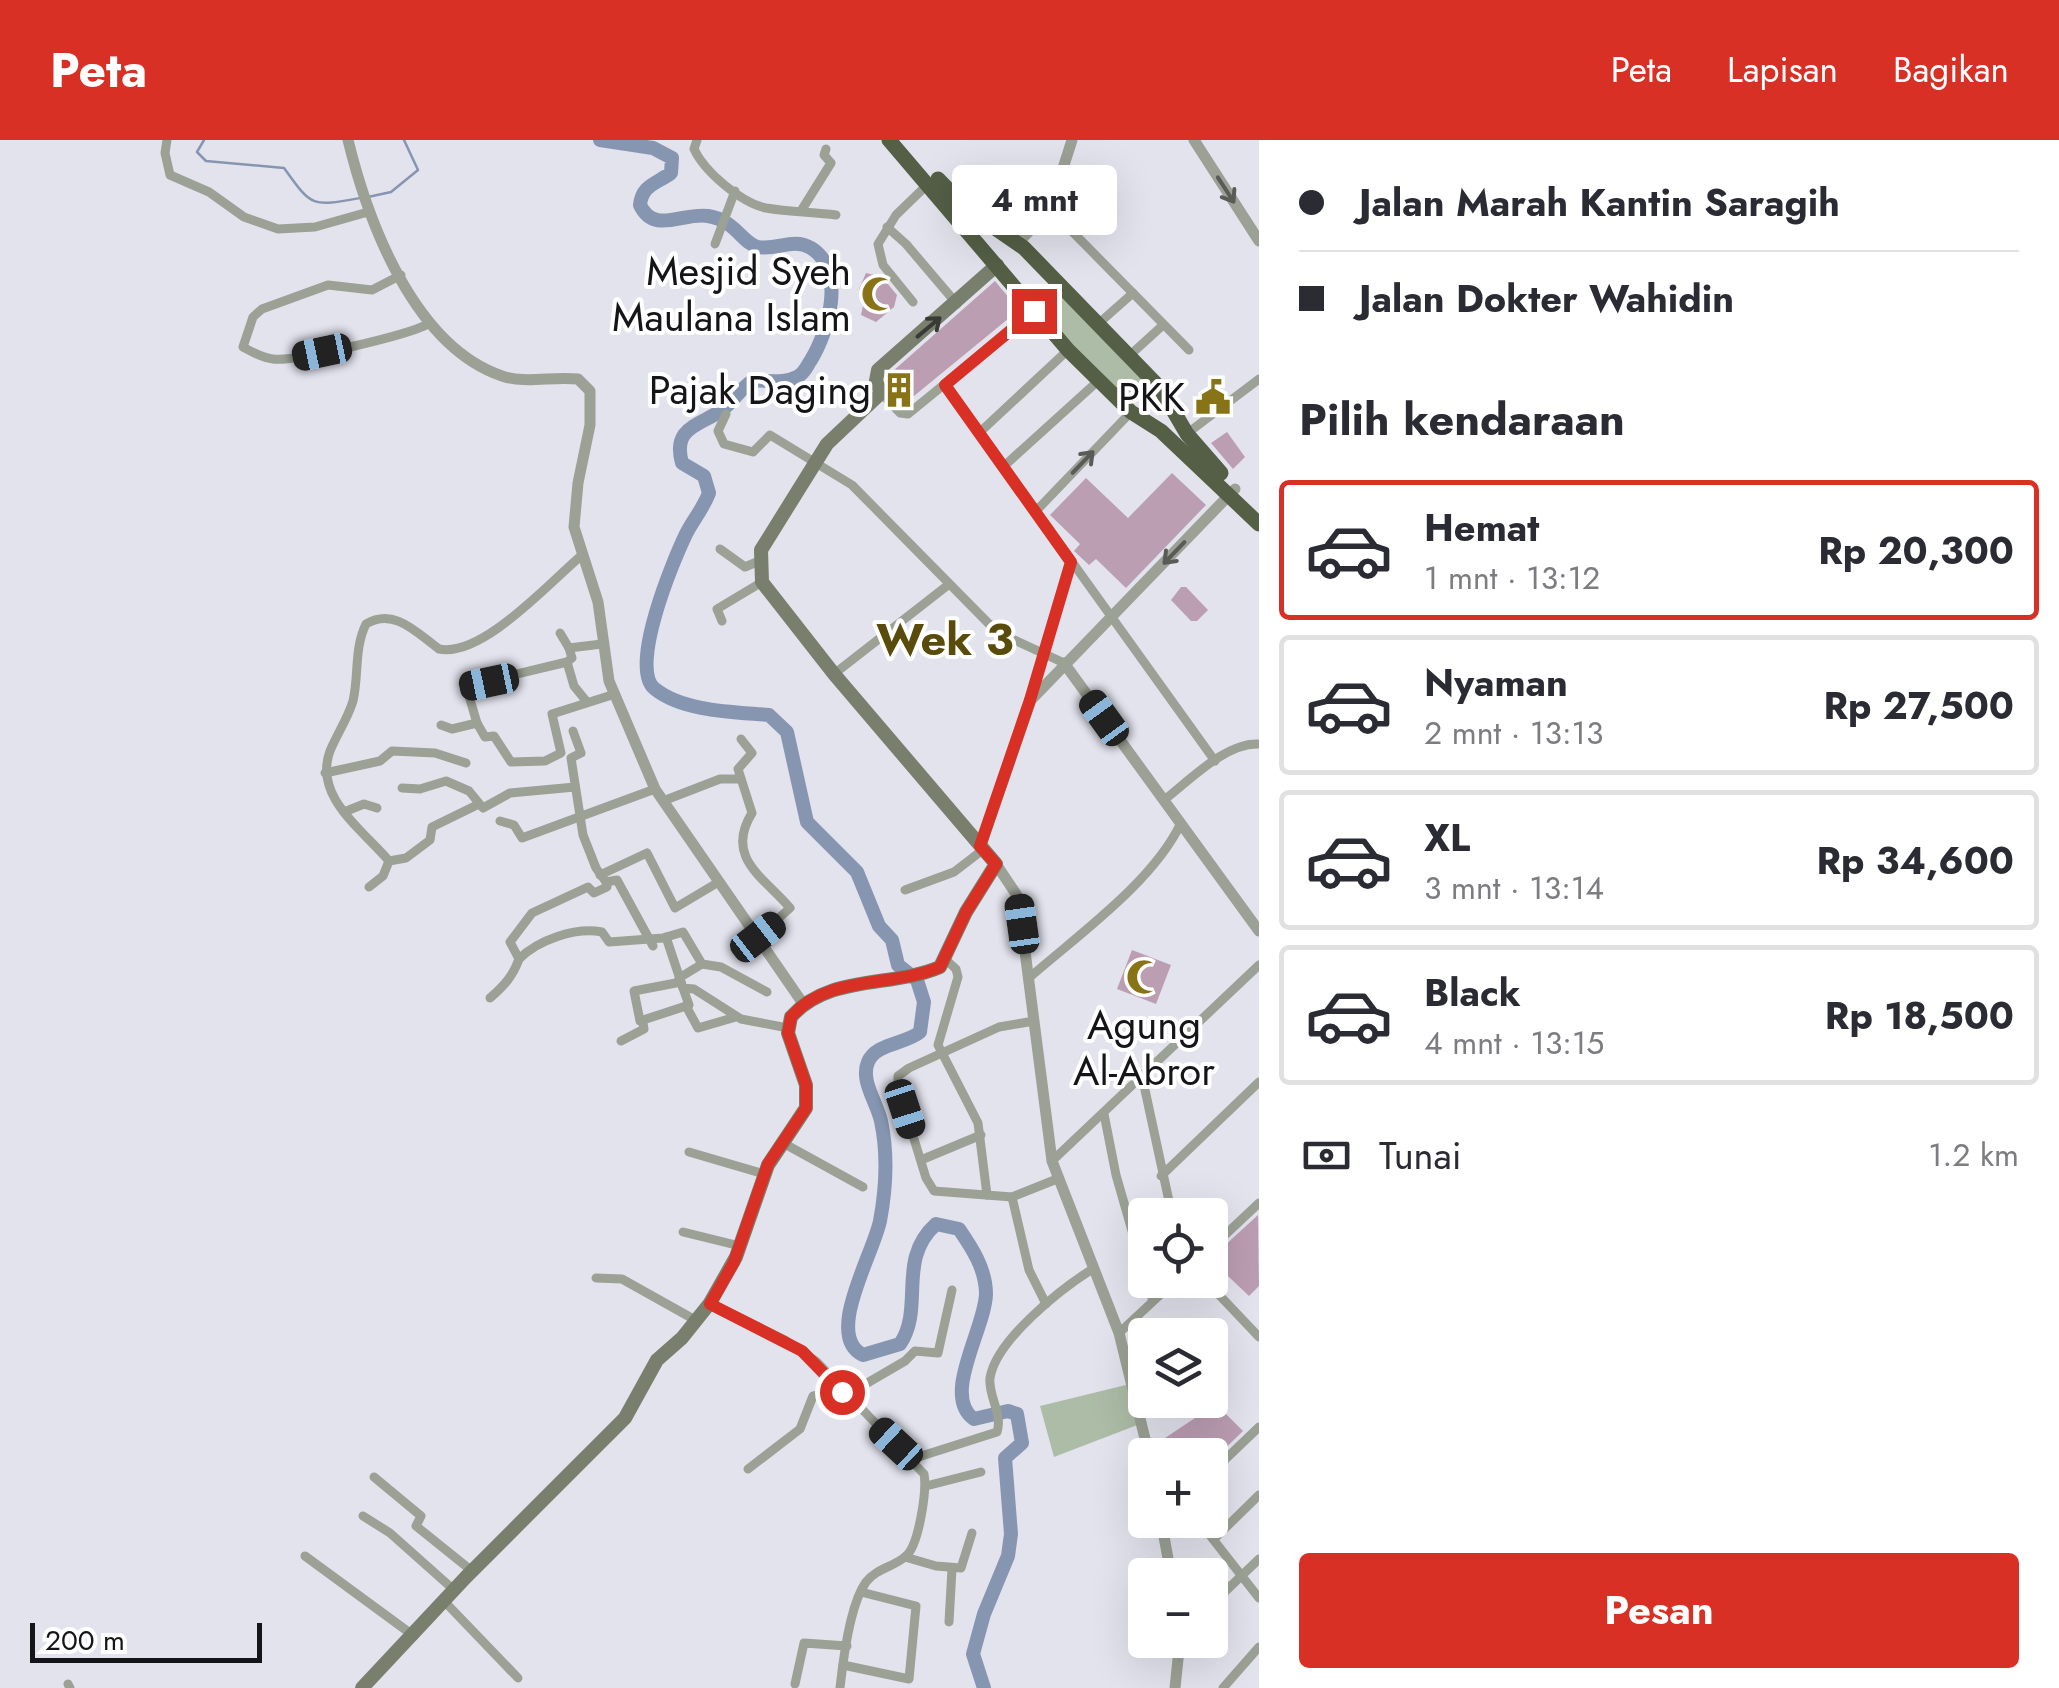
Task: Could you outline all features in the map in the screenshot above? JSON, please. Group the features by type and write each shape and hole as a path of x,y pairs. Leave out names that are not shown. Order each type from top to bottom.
{"highway":[{"path":"888,140 1068,350 1131,412 1181,439 1259,524"},
{"path":"900,140 966,208 1018,243 1166,394 1179,416 1181,439"},
{"path":"996,264 995,242 1018,243"},
{"path":"996,264 1018,266 1018,243"},
{"path":"1161,431 1179,416"},
{"path":"1232,492 1259,512"}],"main road":[{"path":"362,1688 472,1570 625,1418 657,1360 710,1304 740,1246 764,1174 802,1116 807,1098 788,1028 791,1017 831,989 896,981 941,964 966,912 996,864 834,674 762,582 759,560 764,545 836,432 881,393 876,381 878,370 956,304 996,264"}],"street":[{"path":"166,140 170,174 208,192 244,217 291,230 366,208"},
{"path":"348,140 366,208 428,324 461,354 500,375 516,380 578,379 586,384 592,403 574,510 582,555 598,602 602,644 615,694 655,788 804,1005"},
{"path":"697,140 696,156 735,191 762,208 836,215"},
{"path":"1194,140 1259,241"},
{"path":"1018,243 1050,210 1067,142"},
{"path":"801,211 831,163 824,156 826,149"},
{"path":"913,302 880,258 878,241 886,227 929,184"},
{"path":"715,244 735,191"},
{"path":"1050,210 1189,350"},
{"path":"886,227 906,244 956,304"},
{"path":"402,275 372,290 328,285 262,309 253,317 244,347 271,359 298,358 403,336 428,324"},
{"path":"1098,324 1133,294"},
{"path":"881,393 906,414 1034,311"},
{"path":"1129,356 1162,326"},
{"path":"979,433 1068,350"},
{"path":"1181,439 1259,378"},
{"path":"1003,466 1098,381"},
{"path":"945,385 1215,761"},
{"path":"1036,511 1131,412"},
{"path":"726,414 718,434 730,448 753,452 770,435 843,477 996,632 1064,663 1259,931"},
{"path":"1030,700 1232,492"},
{"path":"720,549 745,567 759,560"},
{"path":"389,861 335,801 325,774 330,752 351,706 361,634 366,624 376,618 397,618 439,649 458,649 503,624 582,555"},
{"path":"905,890 958,870 980,852 1071,562"},
{"path":"722,621 717,609 762,582"},
{"path":"834,674 948,585"},
{"path":"560,633 572,658 567,662 466,686 485,738 494,736 510,762 544,762 561,754 552,714 615,694"},
{"path":"569,648 602,644"},
{"path":"567,662 574,686 587,702"},
{"path":"441,726 452,729 477,723"},
{"path":"519,959 510,942 532,913 588,887 594,894 607,886 589,852 579,816 571,758 581,752 573,732"},
{"path":"741,739 752,753 738,768 752,813 742,832 750,867 790,907 786,915 758,937"},
{"path":"1164,800 1215,761 1246,745 1259,744"},
{"path":"325,774 380,761 392,751 435,753 466,763"},
{"path":"663,801 720,779 741,779"},
{"path":"402,788 420,789 446,781 469,792 477,805"},
{"path":"389,861 406,858 430,840 432,827 477,805 487,806 510,793 575,787"},
{"path":"500,822 514,825 522,838 655,788"},
{"path":"344,812 364,804 377,808"},
{"path":"1029,978 1148,871 1170,845 1180,824"},
{"path":"603,878 647,853 675,908 717,883"},
{"path":"369,887 383,876 389,861"},
{"path":"996,864 1018,896 1052,1161 1118,1333 1145,1438"},
{"path":"603,878 617,880 653,943"},
{"path":"490,998 509,981 519,959 534,945 584,930 602,932 609,942 653,943 685,932 702,964"},
{"path":"643,1022 691,1003 666,937"},
{"path":"621,1041 644,1028 634,992 681,983 702,964"},
{"path":"702,964 721,967 767,992"},
{"path":"941,964 954,966 958,977 938,1036 940,1054 970,1106 981,1135 987,1195"},
{"path":"1052,1161 1259,965"},
{"path":"681,983 736,1017 788,1028"},
{"path":"686,1006 698,1028 736,1017"},
{"path":"1034,1021 1004,1025 904,1070 898,1078 920,1160 934,1191 1012,1196 1057,1179"},
{"path":"1142,1076 1167,1198"},
{"path":"1161,1176 1259,1082"},
{"path":"1104,1114 1128,1216"},
{"path":"920,1160 981,1135"},
{"path":"783,1142 862,1187"},
{"path":"689,1152 764,1174"},
{"path":"1012,1196 1030,1270 1046,1304"},
{"path":"1228,1232 1259,1204"},
{"path":"683,1232 740,1246"},
{"path":"912,1459 991,1436 999,1422 990,1380 998,1361 1046,1304 1091,1270"},
{"path":"596,1278 622,1279 697,1320"},
{"path":"748,1468 800,1430 813,1396 844,1394 906,1361 914,1351 936,1355 952,1290"},
{"path":"1118,1333 1157,1298"},
{"path":"1222,1298 1259,1337"},
{"path":"710,1304 802,1351 922,1470 926,1486 916,1538 905,1557 873,1576 860,1592 840,1688"},
{"path":"1228,1458 1257,1432"},
{"path":"926,1486 982,1472"},
{"path":"374,1476 420,1516 416,1526 472,1570"},
{"path":"1259,1495 1214,1540 1259,1598"},
{"path":"363,1516 390,1533 449,1595 518,1678"},
{"path":"905,1557 963,1568 972,1533"},
{"path":"305,1556 414,1636"},
{"path":"1228,1589 1259,1559"},
{"path":"949,1622 952,1568"},
{"path":"843,1665 909,1679 916,1606 860,1592"},
{"path":"795,1684 804,1643 847,1646"},
{"path":"1223,1688 1259,1648"},
{"path":"1175,1688 1178,1658"}],"green space":[{"path":"1062,294 1145,380 1139,396 1128,402 1039,314"},
{"path":"1128,1384 1128,1418 1138,1418 1140,1424 1054,1457 1040,1406"}],"building":[{"name":"Mesjid Syeh Maulana Islam","path":"866,273 882,277 897,295 894,307 876,322 861,315 864,301 859,289"},
{"path":"995,281 1019,310 903,405 888,382 896,375 893,371"},
{"path":"1227,432 1245,457 1233,469 1211,443"},
{"path":"1172,473 1206,505 1126,588 1096,559 1089,565 1074,551 1080,544 1050,515 1086,478 1128,518"},
{"path":"1181,587 1186,587 1208,610 1197,621 1191,621 1171,600"},
{"name":"Agung Al-Abror","path":"1132,950 1171,965 1156,1004 1117,989"},
{"path":"1258,1215 1259,1286 1249,1296 1228,1276 1228,1242"},
{"path":"1228,1416 1243,1431 1228,1446 1228,1438 1165,1438 1195,1418"}],"waterway":[{"path":"204,140 197,152 206,161 284,168 307,197 322,203 360,198"},
{"path":"368,197 391,192 418,170 404,140"},
{"path":"600,140 653,148 672,158 671,173 641,198 640,205 653,219 717,218 758,247 797,244 811,248 829,271 828,318 804,372 786,381 752,381 722,410 684,435 682,463 704,476 709,493 686,534 663,590 650,638 648,678 667,697 710,710 769,715 787,732 807,822 857,872 879,926 892,940 898,965 917,980 924,1002 920,1032 878,1051 866,1069 883,1133 885,1184 880,1221 854,1294 848,1331 852,1345 863,1355 900,1344 911,1315 914,1268 924,1238 936,1224 959,1229 981,1267 986,1294 963,1379 965,1408 974,1419 1008,1411 1017,1414 1022,1443 1005,1458 1011,1534 1008,1556 984,1614 973,1654 984,1688"}],"place":[{"name":"Mesjid Syeh Maulana Islam","path":"879,294"},
{"name":"Pajak Daging","path":"899,390"},
{"name":"PKK","path":"1213,397"},
{"name":"Agung Al-Abror","path":"1144,977"}],"district":[{"name":"Wek 3","path":"945,639"}],"route":[{"path":"842,1392 826,1371 802,1351 710,1304 734,1262 768,1164 806,1108 806,1085 788,1033 791,1017 822,992 896,981 940,967 966,912 996,864 980,846 1030,700 1071,562 945,385 1034,311"}]}
